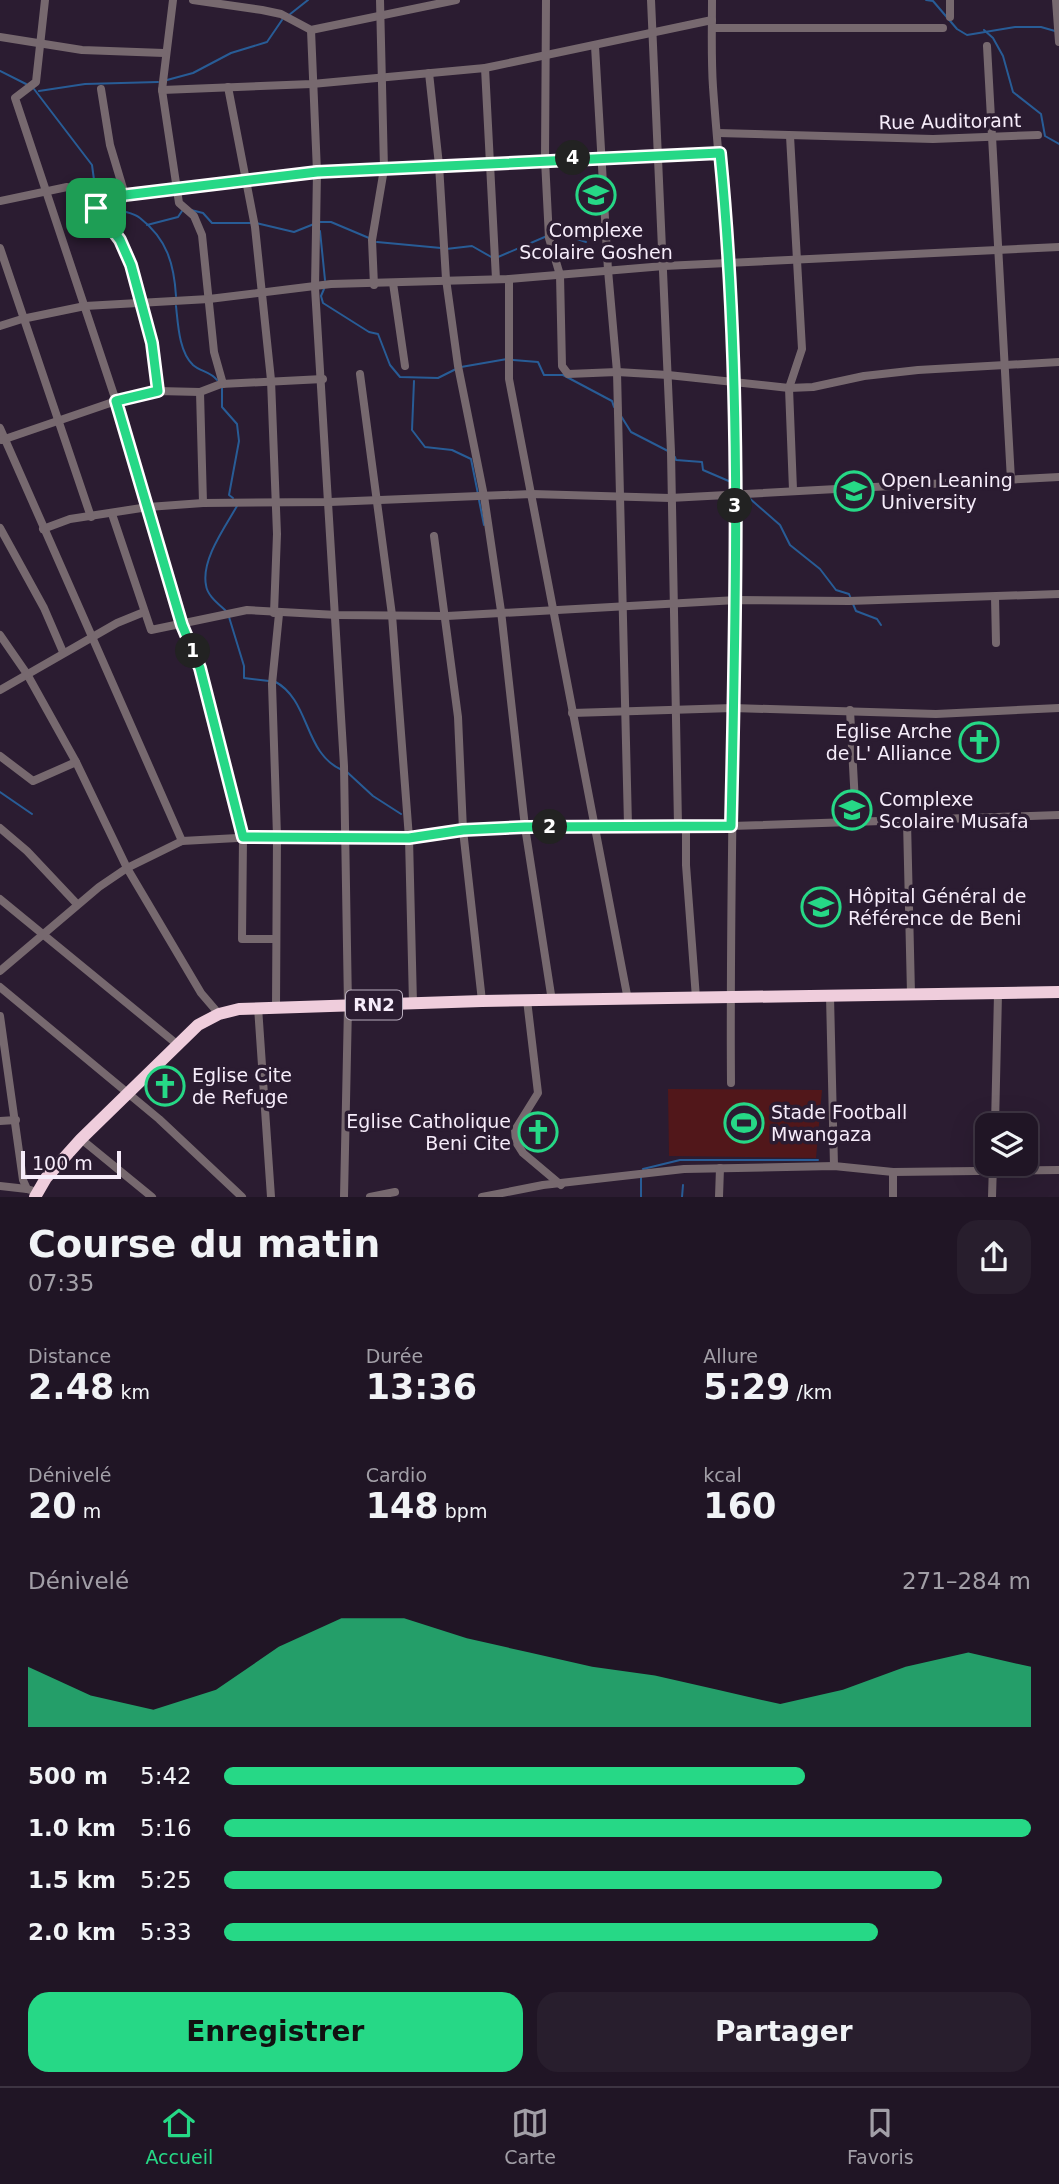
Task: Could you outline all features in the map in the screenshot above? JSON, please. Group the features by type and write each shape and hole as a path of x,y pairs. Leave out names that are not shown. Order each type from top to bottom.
{"highway":[{"name":"RN2","path":"33,1193 81,1139 198,1025 219,1014 276,1006 1059,992"}],"street":[{"path":"45,0 31,87 15,98 43,190 116,401 182,625 200,668 243,837 242,939 276,939"},
{"path":"173,0 162,84 179,203 194,216 202,235 214,352 223,384"},
{"path":"193,0 281,15 311,30 456,0"},
{"path":"374,285 372,240 384,169 380,0"},
{"path":"546,0 545,160 549,237 560,275 562,366 568,374 617,372 668,375 789,388 813,387 864,376 918,370 1059,362"},
{"path":"651,0 668,375 675,710 696,998"},
{"path":"712,0 734,381 733,482 737,600 731,826 731,1083"},
{"path":"950,0 950,17"},
{"path":"1056,0 1059,40"},
{"path":"162,84 228,87 312,84 485,68 544,58 652,31 712,24 943,28"},
{"path":"311,30 317,172 316,223 323,286 323,379 344,770 348,1006 344,1197"},
{"path":"0,37 39,45 164,53"},
{"path":"595,46 619,414 628,825"},
{"path":"987,46 1011,480"},
{"path":"485,68 496,279"},
{"path":"429,73 439,164 446,279 458,369 484,496 501,611 525,827 552,1001"},
{"path":"228,87 254,223 271,380 277,503 272,682 277,836 276,1006"},
{"path":"101,89 110,145 125,195"},
{"name":"Rue Auditorant","path":"718,133 991,139 1038,135"},
{"path":"790,136 802,349 789,388 793,490"},
{"path":"96,208 125,195 317,172 602,156 720,153"},
{"path":"0,201 43,190 75,188 86,195 125,249 152,343 158,391"},
{"path":"0,326 85,306 209,299 323,286 446,279 509,279 664,266 1059,247"},
{"path":"0,248 91,517"},
{"path":"509,279 509,379 628,1000"},
{"path":"393,283 405,366"},
{"path":"360,374 392,615 409,838 413,1004"},
{"path":"2,440 116,401 158,391 200,392 223,384 323,379"},
{"path":"200,392 203,503"},
{"path":"0,428 2,440 182,841"},
{"path":"43,529 70,519 148,507 203,503 375,501 532,494 670,498 1059,477"},
{"path":"112,513 151,630 182,625 228,612 447,616 622,604 737,600 851,601 1059,594"},
{"path":"0,530 44,608 63,652"},
{"path":"434,536 447,616 458,717 463,830 482,1001"},
{"path":"995,597 996,643"},
{"path":"0,690 63,652 93,639 117,623 145,612"},
{"path":"0,635 27,674 76,762 127,868 201,993 219,1014"},
{"path":"572,713 733,708 936,714 1059,708"},
{"path":"850,710 856,822"},
{"path":"0,756 33,781 76,762"},
{"path":"0,971 76,903 127,868 182,841 277,836 409,838 463,830 525,827 731,826 1059,815"},
{"path":"907,821 911,994"},
{"path":"0,828 27,851 76,903"},
{"path":"0,899 178,1045"},
{"path":"0,987 202,1156 242,1197"},
{"path":"995,1113 998,993"},
{"path":"830,996 834,1166"},
{"path":"527,1000 538,1093 515,1130 516,1142 523,1153 561,1185"},
{"path":"258,1007 271,1197"},
{"path":"0,1016 23,1180 33,1193"},
{"path":"0,1121 16,1120"},
{"path":"81,1139 152,1197"},
{"path":"482,1197 543,1185 684,1169 834,1166 893,1172 975,1169"},
{"path":"719,1197 720,1168"},
{"path":"1038,1169 1059,1170"},
{"path":"893,1172 893,1197"},
{"path":"992,1197 993,1176"},
{"path":"0,1186 33,1193"},
{"path":"370,1197 395,1192"}],"shaded area":[{"name":"Stade Football Mwangaza","path":"668,1089 822,1090 816,1158 669,1156"}],"waterway":[{"path":"289,15 308,0"},
{"path":"926,0 933,1 957,29 967,35 1015,27 1041,27 1055,31"},
{"path":"167,80 193,73 231,53 267,42 282,20"},
{"path":"984,30 993,38 1003,56 1013,92 1041,114 1045,136 1059,144"},
{"path":"0,71 26,84"},
{"path":"39,91 85,84 158,82"},
{"path":"34,89 92,165 95,187 99,197 106,201"},
{"path":"110,205 137,216 163,243 171,263 176,296"},
{"path":"191,210 203,213 212,223 250,223"},
{"path":"147,225 178,217 182,211"},
{"path":"319,222 331,222 369,238"},
{"path":"256,223 294,232 314,224"},
{"path":"320,231 325,280"},
{"path":"498,257 547,236"},
{"path":"553,238 571,237 586,242"},
{"path":"377,242 441,248"},
{"path":"446,249 472,246 493,258"},
{"path":"324,289 321,296 323,303 369,332 378,334 390,365 400,377 438,378 456,369"},
{"path":"176,306 180,337 188,359 217,380"},
{"path":"461,367 507,359"},
{"path":"513,360 538,362 544,375 563,375 612,401 614,407"},
{"path":"414,381 412,430 425,447 452,450 471,459 478,494"},
{"path":"222,387 222,407 237,424 239,441 229,495 233,498"},
{"path":"621,416 631,432 668,451"},
{"path":"675,457 676,460 702,462 703,470 731,482"},
{"path":"748,497 780,525 790,545 820,569 836,590 849,594 851,599"},
{"path":"479,500 484,525"},
{"path":"227,612 209,593 205,575 215,544 237,506"},
{"path":"853,604 856,611 877,619 881,625"},
{"path":"229,617 244,666 244,678 269,681"},
{"path":"274,681 295,701 320,752 342,770"},
{"path":"347,772 373,796 401,814"},
{"path":"0,792 32,814"},
{"path":"643,1169 680,1160 818,1160"},
{"path":"641,1177 641,1197"},
{"path":"682,1197 683,1185"}],"place":[{"name":"Complexe Scolaire Goshen","path":"596,195"},
{"name":"Open Leaning University","path":"854,491"},
{"name":"Eglise Arche de L' Alliance","path":"979,742"},
{"name":"Complexe Scolaire Musafa","path":"852,810"},
{"name":"Hôpital Général de Référence de Beni","path":"821,907"},
{"name":"Eglise Cite de Refuge","path":"165,1086"},
{"name":"Stade Football Mwangaza","path":"744,1123"},
{"name":"Eglise Catholique Beni Cite","path":"538,1132"}],"route":[{"path":"720,153 729,263 734,381 733,485 737,600 731,826 525,827 463,830 409,838 243,837 200,668 182,625 116,401 158,391 152,343 131,265 120,240 96,208 125,195 317,172 602,156 720,153"}]}
